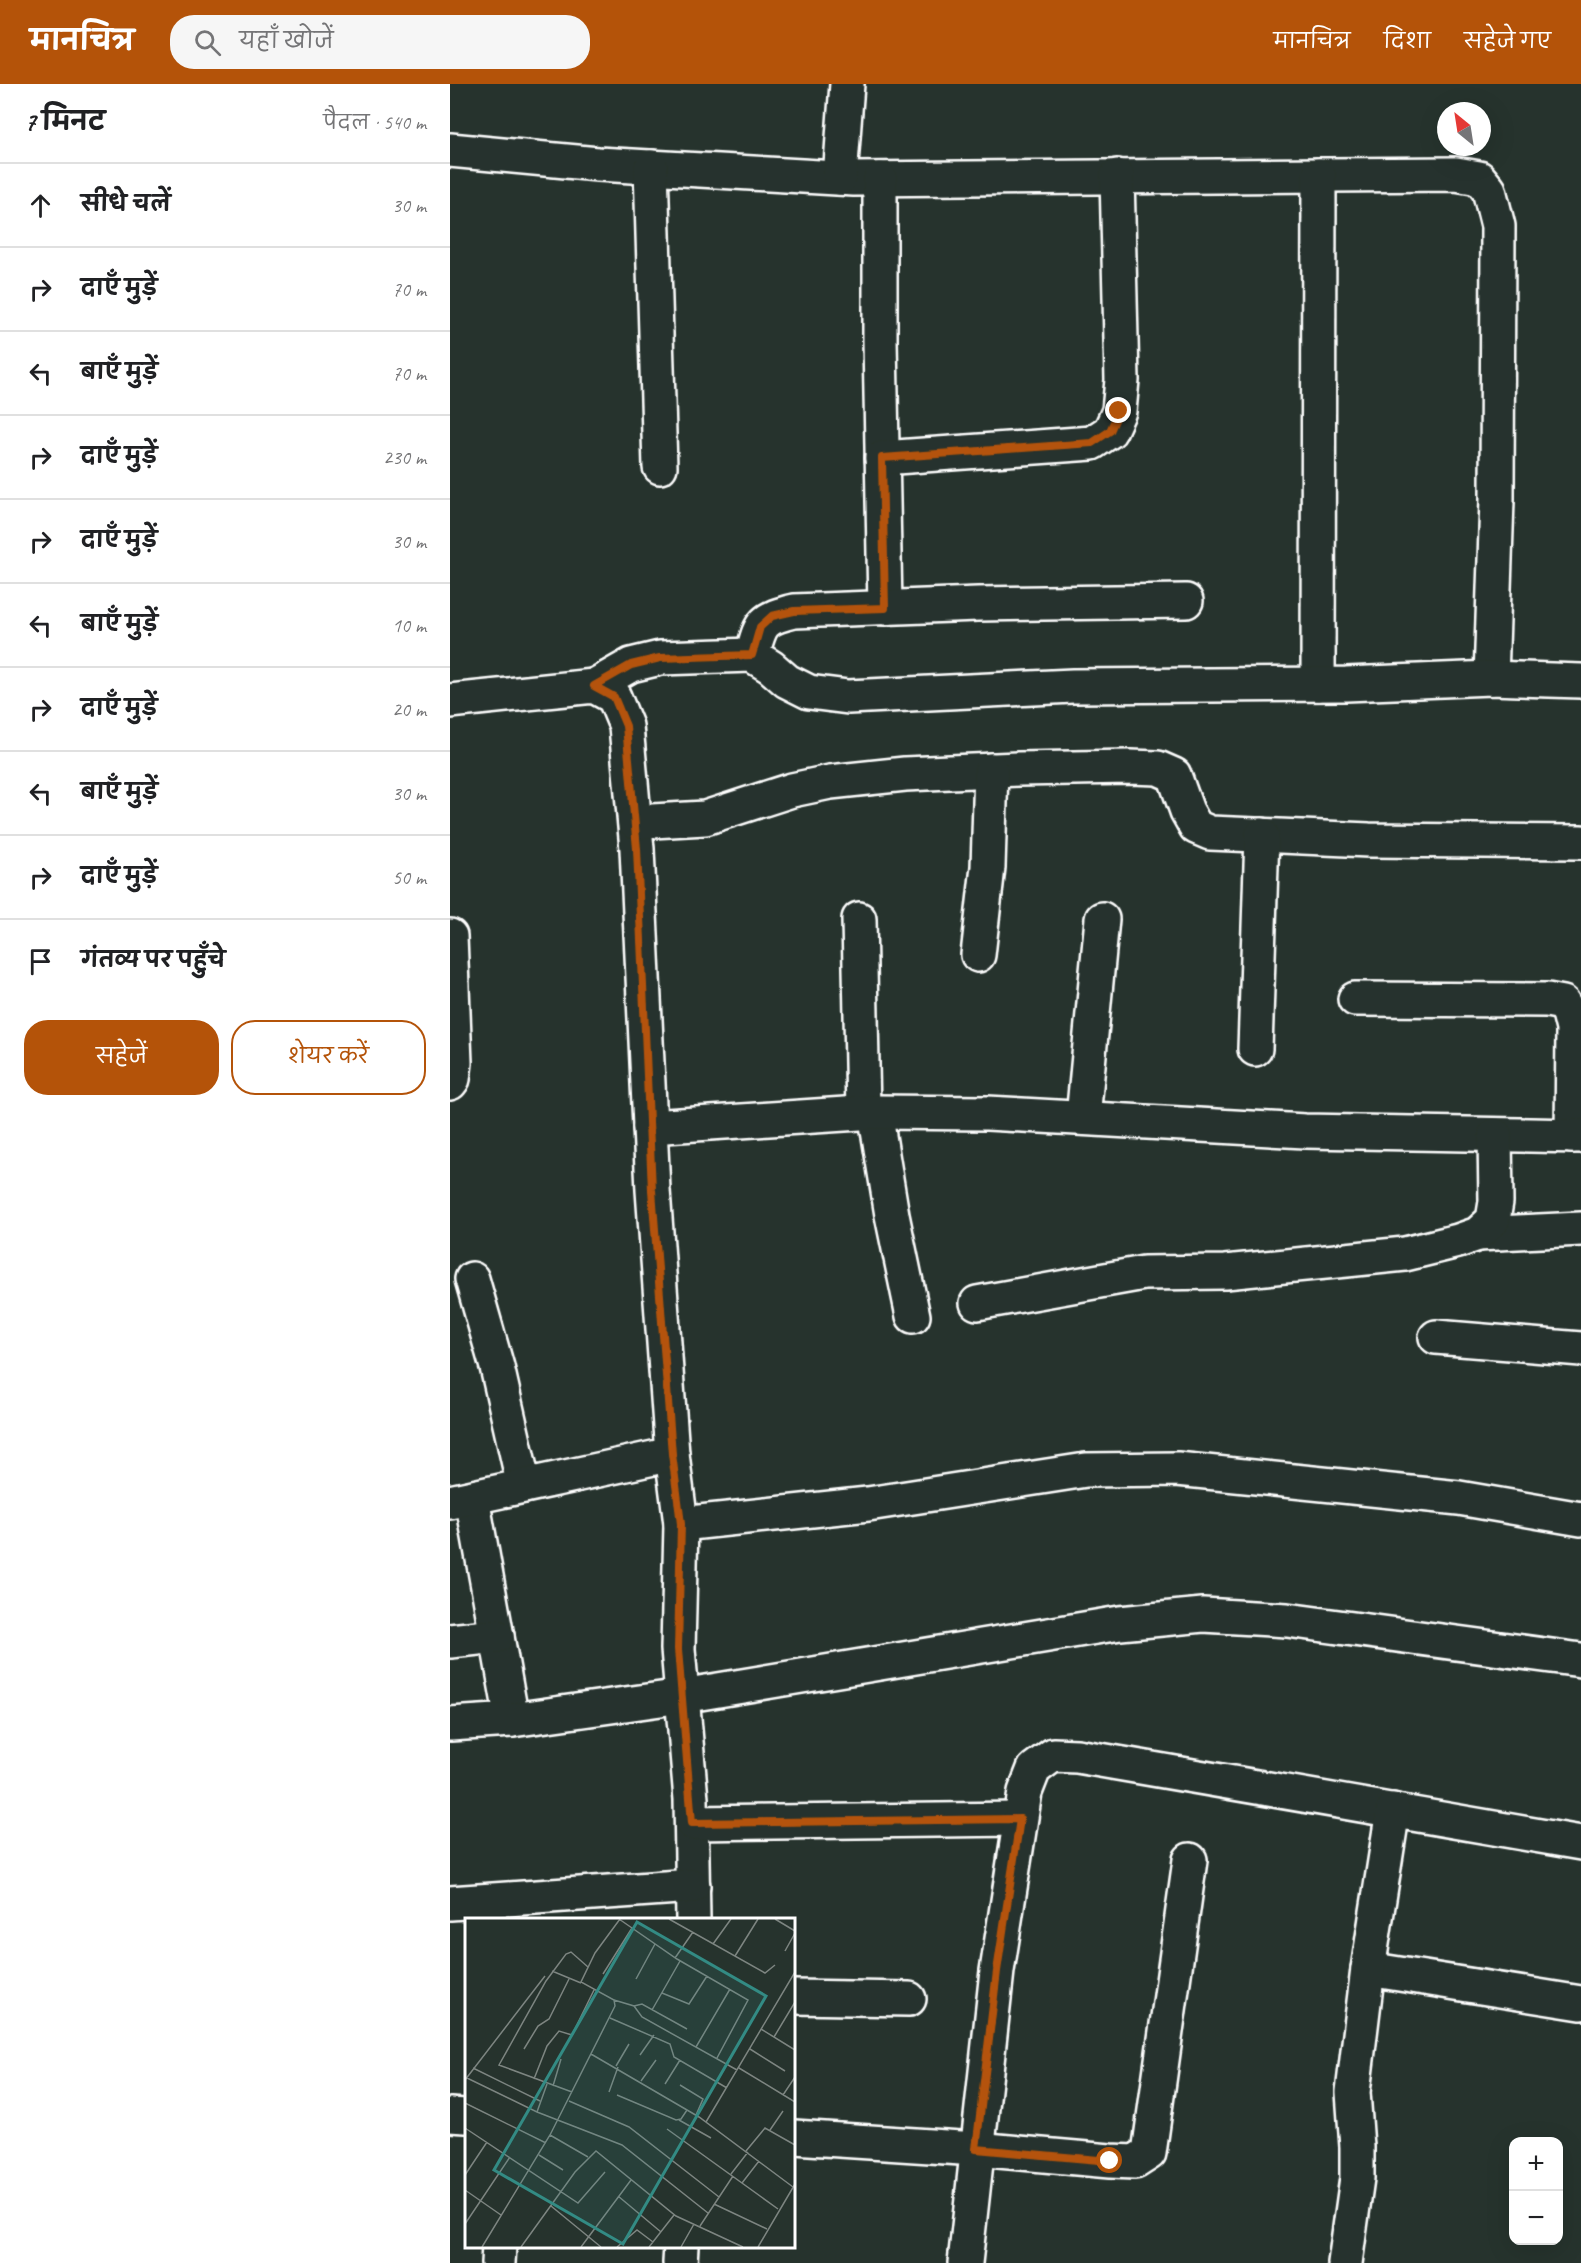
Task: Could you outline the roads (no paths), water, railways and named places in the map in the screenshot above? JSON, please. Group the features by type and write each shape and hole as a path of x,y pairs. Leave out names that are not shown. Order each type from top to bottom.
{"street":[{"path":"840,178 847,84"},
{"path":"450,150 651,167 840,178 1456,174 1479,178 1489,190 1498,226 1497,500 1491,678"},
{"path":"651,167 660,467"},
{"path":"1318,684 1319,175"},
{"path":"882,458 1092,443 1110,431 1119,411 1122,380 1117,176"},
{"path":"880,179 885,608"},
{"path":"752,655 760,627 772,616 794,611 1186,601"},
{"path":"450,701 594,686 631,665 660,658 752,655 787,681 809,692 848,697 1072,686 1318,684 1491,678 1581,681"},
{"path":"594,686 614,697 626,726 635,822 652,1190 672,1454 681,1524 678,1649 692,1823 693,1918"},
{"path":"635,822 705,818 792,790 830,782 905,774 991,770 1158,768 1174,775 1187,811 1196,826 1210,833 1369,840 1581,842"},
{"path":"978,955 987,867 991,770"},
{"path":"1255,1049 1262,835"},
{"path":"860,919 869,1112 912,1316"},
{"path":"1083,1118 1102,919"},
{"path":"450,936 455,1063 453,1079 450,1083"},
{"path":"650,1128 869,1112 987,1113 1305,1131 1577,1136 1573,1029 1569,1013 1563,1003 1547,1000 1355,999"},
{"path":"1478,1234 1493,1220 1496,1202 1495,1135"},
{"path":"977,1303 1144,1273 1225,1272 1405,1254 1458,1242 1478,1234 1581,1229"},
{"path":"472,1279 497,1367 524,1486"},
{"path":"1436,1337 1581,1349"},
{"path":"512,1720 497,1636 461,1500 672,1454"},
{"path":"681,1524 868,1504 1086,1470 1177,1469 1459,1498 1581,1519"},
{"path":"450,1724 512,1720 682,1696 1108,1624 1203,1615 1287,1620 1581,1660"},
{"path":"450,1641 497,1636"},
{"path":"965,2263 997,1971 1020,1819 1025,1792 1034,1769 1053,1755 1077,1756 1159,1769 1581,1843"},
{"path":"1345,2263 1357,2178 1353,2092 1368,1969 1393,1810"},
{"path":"692,1823 1020,1819"},
{"path":"795,2137 1135,2162 1149,2153 1190,1860"},
{"path":"450,1903 693,1886"},
{"path":"1368,1969 1581,2003"},
{"path":"795,1997 909,2000"},
{"path":"450,2115 465,2116"},
{"path":"498,2263 499,2248"},
{"path":"680,2263 681,2248"}]}
